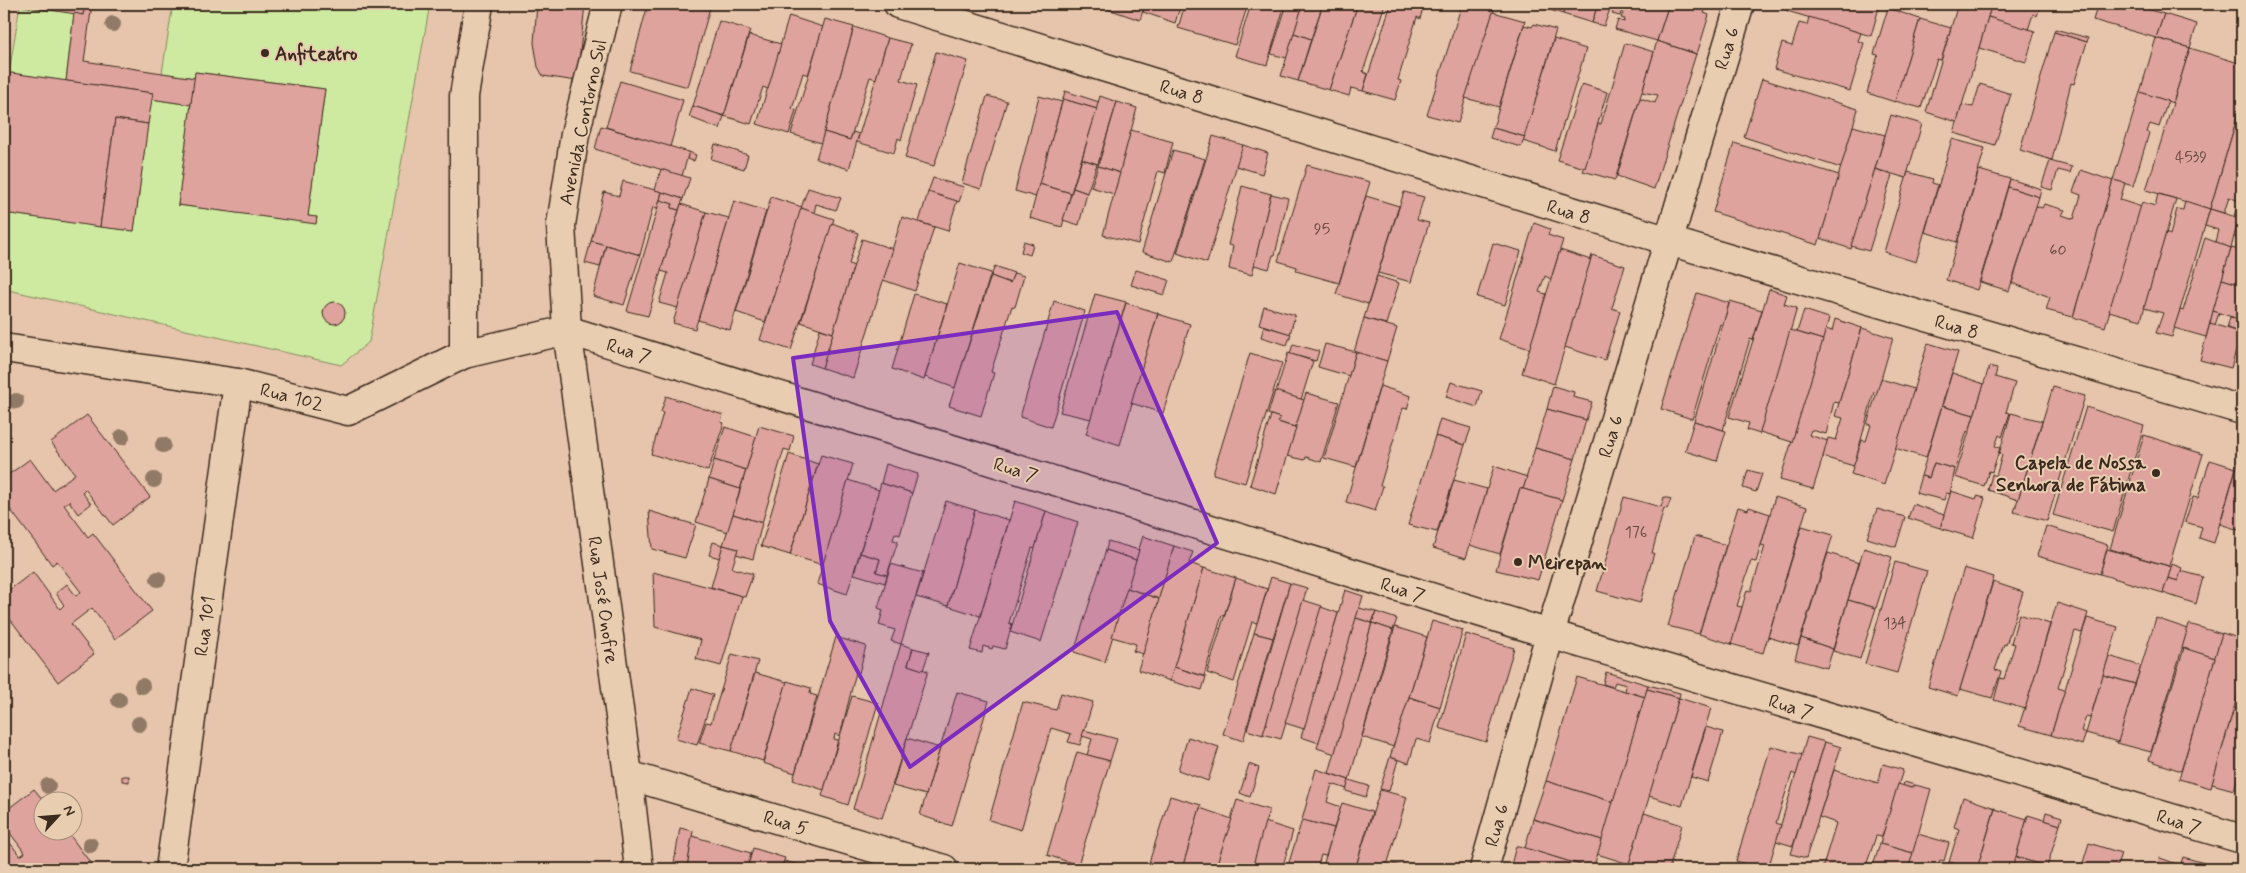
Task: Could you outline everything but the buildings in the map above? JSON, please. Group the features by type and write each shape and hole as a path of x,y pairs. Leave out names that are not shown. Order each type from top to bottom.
{"street":[{"path":"464,354 464,96 479,4"},
{"name":"Avenida Contorno Sul","path":"567,330 561,225 575,134 608,4"},
{"name":"Rua 8","path":"898,4 1669,241 2242,410"},
{"name":"Rua 6","path":"1484,869 1550,634 1740,4"},
{"name":"Rua 102","path":"4,348 238,383 348,411 464,354 567,330"},
{"name":"Rua 7","path":"567,330 1550,634 2242,839"},
{"name":"Rua José Onofre","path":"567,330 628,774 638,869"},
{"name":"Rua 101","path":"170,869 238,383"},
{"name":"Rua 5","path":"628,774 944,869"}],"highlighted area":[{"path":"1117,312 1217,543 910,767 830,621 793,358"}],"green space":[{"path":"173,4 430,4 369,342 341,365 4,289 4,213 134,231 151,99 191,105 178,205 316,223 317,217 308,216 325,89 196,72 195,78 162,73"},
{"path":"20,5 74,13 66,81 9,73"}],"place":[{"name":"Anfiteatro","path":"265,53"},
{"name":"Capela de Nossa Senhora de Fátima","path":"2156,473"},
{"name":"Meirepan","path":"1518,562"}]}
